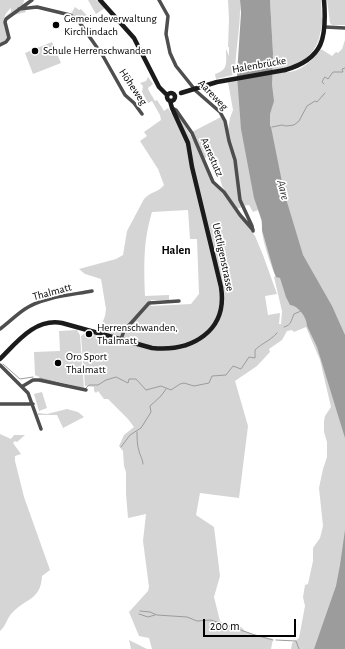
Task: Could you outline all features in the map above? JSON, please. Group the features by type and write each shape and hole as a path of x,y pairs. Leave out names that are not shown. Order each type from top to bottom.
{"main road":[{"path":"100,0 134,38 159,87 167,95 167,99 170,101 174,99 174,95 172,93 167,95"},
{"name":"Halenbrücke","path":"174,95 220,81 285,70 298,66 311,57 321,44 325,27 324,0"},
{"name":"Uettligenstrasse","path":"0,360 32,329 49,322 62,323 157,348 170,349 186,345 208,332 217,321 221,308 221,287 192,167 188,143 170,101"}],"street":[{"path":"0,45 9,39 5,20 32,0"},
{"name":"Aareweg","path":"158,0 168,16 166,34 170,53 177,69 196,91 218,110 224,121 235,158 240,200 253,231"},
{"name":"Höheweg","path":"20,9 37,7 70,15 77,19 103,56 125,94 142,114"},
{"path":"325,27 345,28"},
{"name":"Aarestutz","path":"172,108 176,110 192,133 213,182 224,192 253,231"},
{"name":"Thalmatt","path":"0,329 26,309 36,304 92,291"},
{"path":"120,339 123,332 149,303 179,301"},
{"path":"0,365 23,386 28,393 41,429"},
{"path":"23,386 33,380 39,380 86,390"},
{"path":"0,404 33,404"}],"shaded area":[{"path":"0,0 24,0 23,5 26,12 6,17 11,12 11,8 5,15 4,22 8,37 7,40 0,44"},
{"path":"88,0 96,0 105,8 96,14"},
{"path":"228,0 240,0 240,18 235,71 232,73 233,75 216,79 215,74 223,70 226,65 226,49 229,56"},
{"path":"270,0 321,0 322,20 323,16 322,33 322,25 319,38 310,55 295,65 284,67 283,72 294,71 305,66 321,49 332,56 336,52 338,53 342,49 345,40 345,649 291,649 292,643 299,638 305,606 303,597 305,585 308,584 313,561 313,548 320,538 323,526 319,488 327,457 327,442 324,432 324,421 325,416 331,407 320,360 306,327 294,332 292,330 287,331 282,340 269,349 270,352 257,366 235,381 248,426 239,498 200,493 196,515 214,527 220,576 214,597 220,621 225,624 241,627 245,631 256,635 273,639 271,649 152,649 149,638 139,636 129,612 148,591 149,587 143,541 146,514 128,518 126,472 123,451 119,446 124,435 134,427 108,399 104,399 98,391 96,393 94,391 94,387 85,386 81,336 85,333 98,335 106,309 101,279 85,274 79,269 116,259 123,255 127,231 144,199 164,185 158,169 140,141 147,136 144,132 161,120 160,115 152,101 148,103 142,92 143,86 140,83 146,81 148,77 153,84 148,88 155,101 157,100 164,111 168,108 171,113 175,110 194,141 212,184 221,190 255,236 277,294 265,296 268,315 280,313 279,324 281,324 282,311 274,277 276,276 266,248 261,218 258,210 253,212 249,205 243,206 241,200 228,130 233,110 228,82 272,72 273,53","holes":["188,210 190,239 197,239 199,294 191,304 151,306 151,300 169,300 169,295 145,296 144,264 147,233 152,212"]},
{"path":"327,0 345,0 345,25 332,25 330,23"},
{"path":"75,7 79,10 81,9 90,19 83,25 71,14"},
{"path":"52,42 61,63 33,74 25,53"},
{"path":"221,117 224,121 234,155 242,207 237,209 222,186 220,178 222,170 217,157 212,156 210,152 207,153 209,156 203,159 192,132"},
{"name":"Oro Sport Thalmatt","path":"77,330 80,335 84,388 41,378 35,375 34,352 60,351 59,331"},
{"path":"42,392 47,408 39,411 34,394"},
{"path":"67,409 78,412 84,417 63,428 57,415 38,415 38,413 47,414"},
{"path":"0,434 11,439 14,435 25,435 17,442 15,441 13,443 21,454 15,456 15,461 24,497 50,570 42,576 39,590 36,594 12,613 0,631"},
{"path":"129,640 147,649 131,649"}],"water":[{"name":"Aare","path":"240,0 270,0 273,53 272,85 274,101 270,114 270,126 284,192 303,255 332,306 345,335 345,438 317,347 307,326 306,319 299,310 290,305 280,278 276,277 274,272 262,230 262,221 254,198 241,129 237,75 241,13"},
{"path":"345,530 345,649 314,649 336,586"}],"waterway":[{"path":"324,84 322,82 325,77 328,79 333,72 343,72 342,69 345,68"},
{"path":"272,127 294,125 299,121 307,106 315,101 317,102 325,93"},
{"path":"284,327 290,324 294,314 301,311"},
{"path":"85,389 89,385 98,385 106,380 116,377 128,383 129,379 136,379 146,390 161,386 171,390 184,383 194,386 209,383 212,376 226,375 233,366 241,369 249,357 255,358 255,350 277,333"},
{"path":"3,364 20,379 33,377"},
{"path":"40,378 59,383"},
{"path":"121,447 130,435 141,428 151,412 150,406 166,389"},
{"path":"137,432 139,453 143,464"},
{"path":"140,611 150,612 157,615 187,617 197,621 211,620 273,640"},
{"path":"139,614 148,617 155,615"},
{"path":"276,640 296,641 299,649"}],"place":[{"name":"Gemeindeverwaltung Kirchlindach","path":"56,25"},
{"name":"Schule Herrenschwanden","path":"35,51"},
{"name":"Herrenschwanden, Thalmatt","path":"89,334"},
{"name":"Oro Sport Thalmatt","path":"58,363"}],"district":[{"name":"Halen","path":"176,250"}]}
